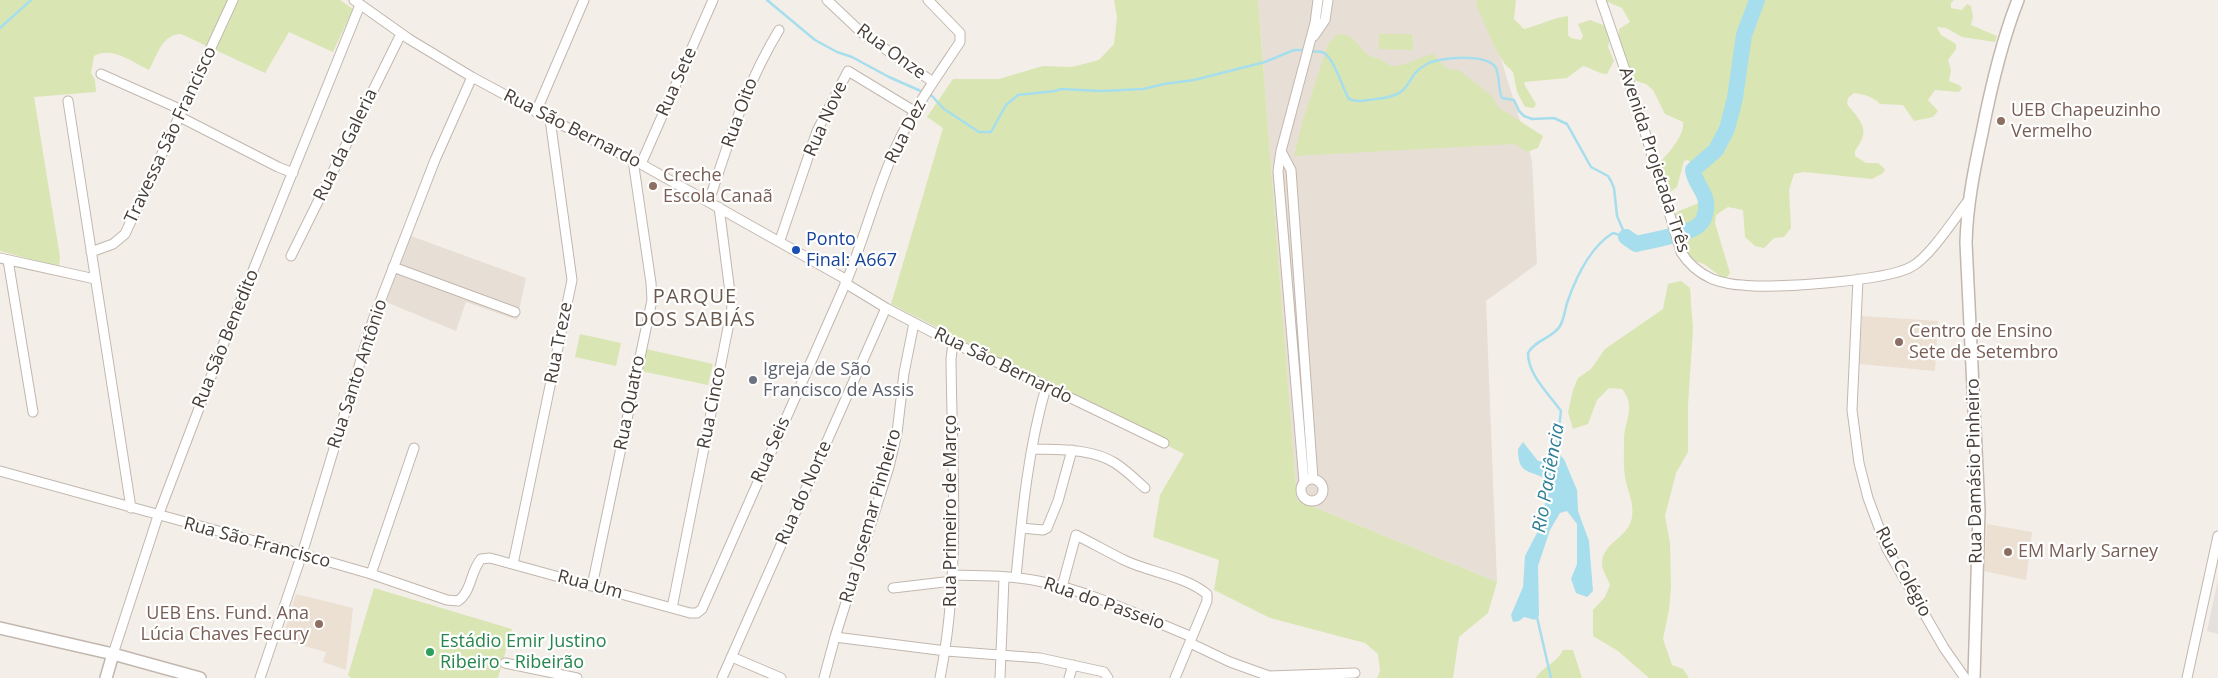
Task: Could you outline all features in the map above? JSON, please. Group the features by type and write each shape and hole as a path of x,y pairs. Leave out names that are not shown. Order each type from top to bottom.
{"street":[{"name":"Travessa São Francisco","path":"90,252 113,244 125,234 233,0"},
{"path":"536,112 584,0"},
{"name":"Rua Sete","path":"637,162 713,0"},
{"name":"Rua Onze","path":"827,0 862,33 931,86"},
{"name":"Rua Dez","path":"846,282 862,244 890,160 914,111 960,42 960,33 928,0"},
{"path":"1281,151 1291,170 1309,480 1278,191 1278,171 1281,151 1311,40 1318,0"},
{"path":"1311,40 1325,20 1328,0"},
{"name":"Avenida Projetada Três","path":"1601,0 1635,99 1681,252 1690,265 1713,279 1742,286 1773,285 1858,279 1903,271 1922,260 1968,201"},
{"name":"Rua Damásio Pinheiro","path":"1974,678 1973,661 1979,511 1966,243 1968,201 1998,55 2018,0"},
{"name":"Rua São Bernardo","path":"357,3 401,34 472,77 536,112 637,162 780,240 886,308 953,343 1164,443"},
{"name":"Rua São Benedito","path":"106,678 158,516 225,340 293,173 357,3"},
{"name":"Rua Oito","path":"709,201 741,104 760,60 779,30"},
{"name":"Rua da Galeria","path":"291,256 401,34"},
{"name":"Rua Nove","path":"780,240 817,131 848,71 914,111"},
{"path":"101,74 181,114 278,167 293,173"},
{"name":"Rua Santo Antônio","path":"260,678 302,554 373,320 435,160 472,77"},
{"path":"68,101 131,508"},
{"name":"Rua Treze","path":"513,564 572,280 550,119"},
{"name":"Rua Quatro","path":"592,586 652,300 637,162"},
{"name":"Rua Cinco","path":"672,608 732,308 719,207"},
{"path":"33,412 4,259 95,279"},
{"path":"394,267 515,312"},
{"name":"Rua Colégio","path":"1858,279 1852,410 1859,463 1868,498 1887,549 1944,648 1965,678"},
{"name":"Rua Seis","path":"690,613 697,613 702,609 846,282"},
{"name":"Rua do Norte","path":"722,678 886,308"},
{"name":"Rua Josemar Pinheiro","path":"824,678 895,442 905,364 914,323"},
{"name":"Rua Primeiro de Março","path":"940,678 946,651 953,578 954,469 951,359 953,343"},
{"path":"1016,577 1037,417 1046,387"},
{"path":"370,574 414,448"},
{"path":"1032,449 1072,450 1093,454 1114,462 1145,488"},
{"path":"1021,528 1043,530 1047,528 1058,501 1072,450"},
{"name":"Rua São Francisco","path":"0,471 158,516 302,554 447,600 458,601 468,589 477,564 481,559 490,558"},
{"path":"1062,587 1076,535 1125,560 1200,588 1207,594 1207,601 1175,678"},
{"path":"2187,678 2218,536"},
{"name":"Rua Um","path":"490,558 690,613"},
{"name":"Rua do Passeio","path":"893,588 953,578 1016,577 1062,587 1191,640 1230,662 1269,677 1303,677 1355,673"},
{"path":"1000,678 1004,578"},
{"path":"0,628 113,654 200,678"},
{"path":"835,637 946,651 1040,658 1106,675"},
{"path":"732,657 781,678"},
{"path":"506,663 577,678"},
{"path":"1069,678 1073,665"}],"shaded area":[{"path":"1258,0 1483,0 1532,160 1537,264 1486,301 1497,582 1297,500"},
{"path":"411,236 526,278 517,320 466,302 456,331 386,302"},
{"name":"Centro de Ensino Sete de Setembro","path":"1862,316 1938,321 1935,371 1859,364"},
{"name":"EM Marly Sarney","path":"1987,524 2032,532 2026,580 1984,571"},
{"path":"2218,580 2218,634 2207,631"},
{"name":"UEB Ens. Fund. Ana Lúcia Chaves Fecury","path":"296,594 353,608 346,670 323,662 326,652 282,640"}],"green space":[{"path":"0,0 340,0 353,9 333,52 289,32 265,73 181,34 174,35 165,42 149,70 122,56 101,53 94,56 91,73 95,80 96,92 34,97 60,257 59,267 0,251"},
{"path":"1114,0 1258,0 1297,500 1497,582 1488,613 1459,637 1453,678 1377,678 1380,671 1378,654 1365,643 1270,618 1214,590 1219,560 1153,537 1160,495 1184,454 891,304 943,128 927,117 953,79 999,79 1043,66 1072,67 1099,60 1114,44 1117,17"},
{"path":"1477,0 1516,0 1514,19 1524,29 1568,16 1568,35 1571,38 1581,40 1583,36 1578,24 1590,20 1614,29 1614,39 1609,42 1608,47 1614,61 1607,74 1583,66 1567,78 1525,82 1524,84 1536,104 1534,108 1525,107 1517,92 1513,72 1504,63 1494,46 1476,4"},
{"path":"1603,0 1954,0 1951,3 1951,8 1962,10 1967,4 1971,6 1973,17 1971,25 1997,36 1995,42 1962,37 1946,28 1937,27 1941,35 1956,44 1956,49 1948,60 1951,70 1949,81 1962,88 1959,92 1935,90 1928,100 1938,111 1933,117 1914,121 1903,105 1880,104 1868,96 1854,93 1848,98 1847,104 1863,126 1863,137 1855,151 1855,156 1866,163 1878,163 1885,169 1883,173 1872,179 1804,172 1794,174 1789,190 1791,228 1784,237 1774,238 1764,248 1755,246 1745,237 1743,210 1728,207 1716,215 1715,223 1730,273 1727,277 1723,278 1704,264 1694,261 1681,252 1672,216 1699,203 1701,193 1699,180 1688,160 1684,161 1677,187 1670,192 1664,190 1659,164 1678,139 1683,122 1665,114 1653,90 1646,84 1623,77 1621,64 1625,54 1619,42 1619,29 1630,22 1622,8"},
{"path":"1338,34 1352,38 1368,55 1392,66 1433,54 1446,68 1460,71 1492,96 1498,107 1543,136 1538,148 1527,152 1515,144 1294,156 1303,120 1328,44"},
{"path":"1379,34 1412,34 1413,50 1379,49"},
{"path":"1681,281 1690,288 1693,330 1688,405 1688,452 1676,473 1665,516 1670,543 1671,587 1669,610 1663,639 1672,665 1683,669 1689,678 1649,678 1618,651 1593,636 1593,610 1605,597 1610,585 1602,566 1603,557 1606,550 1626,530 1632,517 1632,503 1625,477 1624,461 1629,402 1622,389 1609,388 1597,400 1588,424 1573,429 1568,412 1578,378 1591,369 1605,349 1663,309 1668,284"},
{"path":"580,334 621,343 616,366 575,357"},
{"path":"646,349 713,364 708,385 641,371"},
{"name":"Estádio Emir Justino Ribeiro - Ribeirão","path":"374,588 512,629 498,678 351,678 348,675"},
{"path":"1563,650 1573,650 1582,678 1536,678 1560,655"}],"water":[{"path":"1523,442 1538,461 1551,461 1559,454 1564,459 1577,490 1578,511 1589,541 1593,591 1587,597 1576,593 1571,579 1577,564 1577,524 1567,511 1560,513 1550,530 1538,566 1539,615 1535,620 1524,617 1519,621 1513,622 1511,615 1523,587 1525,556 1540,527 1548,489 1547,480 1526,470 1520,464 1518,449"}],"waterway":[{"path":"0,28 31,0"},
{"path":"767,0 815,40 932,96 944,109 979,132 991,132 1006,105 1018,95 1061,89 1101,91 1143,89 1194,80 1265,62 1294,50 1305,50"},
{"name":"Rio Paciência","path":"1626,237 1636,244 1660,239 1695,228 1703,219 1706,202 1704,194 1695,179 1693,170 1716,150 1727,129 1735,98 1744,35 1757,0"},
{"path":"1310,51 1322,52 1330,59 1349,99 1356,101 1398,94 1419,69 1433,62 1452,58 1474,58 1491,63 1496,68 1502,98 1514,100 1519,111 1524,116 1532,119 1554,118 1567,124 1591,167 1608,176 1614,188 1617,216 1626,237"},
{"name":"Rio Paciência","path":"1555,460 1561,411 1535,377 1531,369 1528,353 1531,348 1560,326 1575,283 1597,246 1613,233 1626,237"},
{"name":"Rio Paciência","path":"1537,617 1551,678"}],"place":[{"name":"UEB Chapeuzinho Vermelho","path":"2001,121"},
{"name":"Creche Escola Canaã","path":"653,186"},
{"name":"Ponto Final: A667","path":"796,250"},
{"name":"Centro de Ensino Sete de Setembro","path":"1899,342"},
{"name":"Igreja de São Francisco de Assis","path":"753,380"},
{"name":"EM Marly Sarney","path":"2008,552"},
{"name":"UEB Ens. Fund. Ana Lúcia Chaves Fecury","path":"319,624"},
{"name":"Estádio Emir Justino Ribeiro - Ribeirão","path":"430,652"}],"district":[{"name":"PARQUE DOS SABIÁS","path":"695,308"}]}
